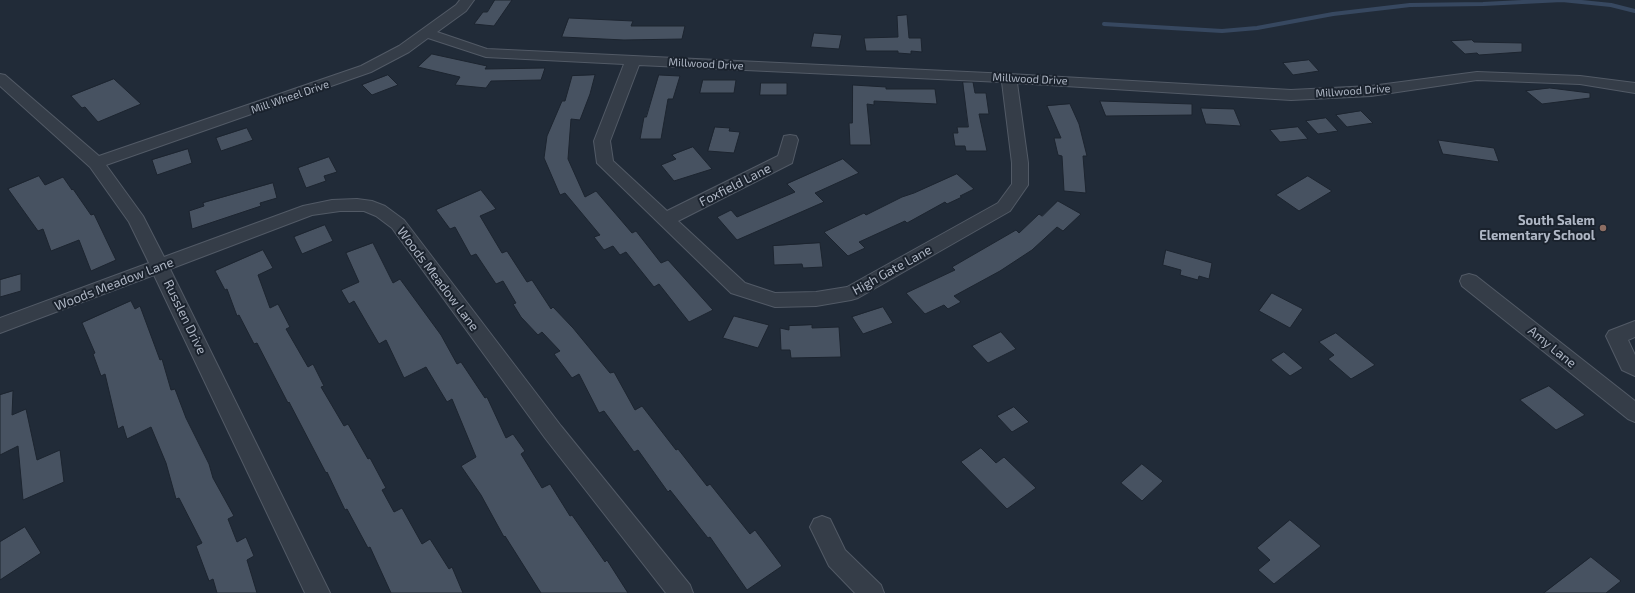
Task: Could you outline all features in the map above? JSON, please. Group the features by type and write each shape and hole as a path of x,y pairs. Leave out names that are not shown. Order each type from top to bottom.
{"street":[{"name":"Mill Wheel Drive","path":"96,163 358,72 404,49 461,8 467,0"},
{"name":"Millwood Drive","path":"426,33 486,53 1009,78 1291,95 1371,91 1477,76 1580,80 1635,88"},
{"name":"High Gate Lane","path":"633,60 602,141 605,163 738,288 775,300 816,299 851,293 1004,207 1020,184 1020,163 1009,78"},
{"name":"Russlen Drive","path":"0,78 96,163 137,220 318,593"},
{"name":"Foxfield Lane","path":"666,220 786,159 790,140"},
{"name":"Woods Meadow Lane","path":"0,326 309,210 334,206 356,205 372,207 383,212 398,224 553,432 681,593"},
{"name":"Amy Lane","path":"1469,281 1635,413"},
{"path":"1635,329 1616,336 1629,364 1635,368"},
{"path":"822,527 837,558 872,593"}],"building":[{"path":"495,0 512,0 494,26 474,24 483,12 487,12"},
{"path":"907,15 909,38 921,38 922,52 911,51 911,54 898,53 898,51 866,51 864,38 898,37 897,16"},
{"path":"569,18 633,21 631,26 685,26 682,39 624,40 562,37"},
{"path":"814,33 842,35 839,49 811,47"},
{"path":"1472,40 1474,42 1522,43 1522,52 1479,55 1477,53 1465,54 1451,41"},
{"path":"432,54 487,66 485,69 545,68 541,80 491,81 486,88 455,85 460,77 418,67"},
{"path":"1309,60 1319,71 1293,75 1283,63"},
{"path":"388,75 398,85 372,95 362,85"},
{"path":"595,75 590,94 580,120 571,119 568,159 585,197 596,191 632,233 636,231 661,263 668,260 713,310 689,322 659,284 654,287 626,252 620,255 613,246 604,250 594,237 600,235 565,193 560,195 544,158 547,136 562,101 565,101 572,76"},
{"path":"659,75 680,76 673,99 668,99 661,139 640,139 644,117 646,117"},
{"path":"114,79 141,104 98,122 85,107 82,108 71,96"},
{"path":"703,80 736,80 734,93 700,93"},
{"path":"963,82 973,82 975,93 986,93 989,114 979,114 987,151 966,151 965,146 955,146 953,133 958,133 957,127 968,127"},
{"path":"761,83 787,83 787,95 760,95"},
{"path":"853,85 886,87 886,89 935,89 937,104 874,101 874,105 867,104 871,145 850,145 849,123 852,123"},
{"path":"1550,88 1590,93 1590,98 1542,104 1526,91"},
{"path":"1100,101 1192,104 1192,115 1106,116"},
{"path":"1070,104 1079,124 1087,156 1083,156 1086,193 1064,191 1062,156 1058,155 1054,138 1061,138 1047,106"},
{"path":"1201,108 1234,109 1241,126 1206,124"},
{"path":"1361,111 1373,123 1347,127 1336,115"},
{"path":"1326,118 1338,131 1318,134 1306,121"},
{"path":"715,127 730,128 729,131 740,132 734,153 708,151"},
{"path":"1298,127 1308,139 1280,142 1270,130"},
{"path":"247,128 253,140 221,151 216,138"},
{"path":"1438,140 1494,148 1499,162 1443,154"},
{"path":"693,147 712,169 674,181 661,165 676,159 672,155"},
{"path":"188,149 192,163 157,175 152,160"},
{"path":"329,157 337,172 324,176 326,181 306,188 298,168"},
{"path":"843,159 859,173 815,193 824,202 737,240 717,217 731,210 737,217 795,192 787,184"},
{"path":"957,174 974,189 960,196 962,197 947,204 945,202 907,223 905,221 859,242 865,248 848,256 824,232 864,213 866,215 902,197"},
{"path":"39,176 45,185 63,177 91,215 94,214 116,260 91,271 79,240 51,251 43,229 38,231 8,189"},
{"path":"1308,176 1332,191 1299,211 1276,195"},
{"path":"273,183 277,198 260,203 261,206 192,229 189,211 204,206 203,203"},
{"path":"481,190 496,209 480,216 502,253 507,251 527,282 532,280 551,309 553,307 573,328 610,373 614,372 635,410 642,406 676,450 678,449 707,486 710,484 750,534 755,530 782,566 747,590 710,537 708,538 670,490 668,492 638,450 634,452 604,411 599,413 579,374 572,378 554,354 560,351 542,332 538,335 521,317 513,304 516,303 503,281 496,284 476,254 471,256 455,227 450,229 436,210"},
{"path":"1058,201 1081,214 1063,231 1057,227 1032,250 1000,271 954,296 961,302 948,309 944,305 925,314 906,293 955,270 952,267 1016,230 1019,233 1039,214 1042,216"},
{"path":"325,225 333,241 302,254 294,237"},
{"path":"373,243 393,283 400,279 441,335 457,364 461,362 485,398 487,397 506,438 513,434 525,451 521,454 542,488 550,484 570,516 572,515 605,562 607,560 628,593 541,593 505,536 504,537 481,495 461,466 476,457 452,399 447,402 426,367 404,378 386,340 379,344 354,301 349,304 341,290 359,282 346,253"},
{"path":"820,243 823,267 803,268 802,264 774,265 773,246"},
{"path":"263,250 273,268 258,275 270,308 278,304 290,327 286,329 308,367 313,364 324,386 321,387 344,426 348,424 368,459 370,458 386,488 382,490 394,512 402,508 422,544 430,539 449,569 452,567 463,593 391,593 370,547 368,548 347,509 345,510 327,472 326,473 257,343 254,344 239,315 237,316 227,289 225,290 215,271"},
{"path":"1166,250 1212,263 1209,279 1199,276 1198,280 1180,275 1181,270 1163,265"},
{"path":"21,274 21,291 0,297 0,280"},
{"path":"1272,293 1303,309 1290,328 1259,311"},
{"path":"131,301 135,309 140,306 160,360 162,359 171,390 175,389 186,418 209,464 213,478 234,516 228,519 237,542 246,537 254,556 247,560 257,593 217,593 213,579 209,581 196,546 202,543 179,498 176,499 166,463 151,427 127,439 123,426 118,429 105,374 101,376 93,354 95,353 82,323"},
{"path":"883,307 893,323 863,334 852,317"},
{"path":"734,316 769,325 758,348 723,338"},
{"path":"812,325 812,328 839,327 841,357 791,358 790,350 781,350 780,328 789,330 789,326"},
{"path":"1001,332 1016,349 988,363 972,346"},
{"path":"1336,333 1375,365 1351,379 1328,359 1334,355 1319,342"},
{"path":"1284,352 1303,368 1290,376 1271,360"},
{"path":"1549,386 1585,415 1556,430 1520,400"},
{"path":"13,391 12,415 26,409 37,460 60,450 64,482 23,500 18,446 0,455 0,395"},
{"path":"1014,407 1029,422 1012,432 997,416"},
{"path":"981,448 996,463 1004,457 1036,488 1007,509 961,462"},
{"path":"1142,464 1163,481 1142,501 1121,483"},
{"path":"1290,520 1321,546 1274,584 1258,570 1270,560 1257,548"},
{"path":"25,527 41,553 0,580 0,542"},
{"path":"1591,557 1621,581 1606,593 1544,593"}],"waterway":[{"path":"1104,24 1222,31 1257,28 1333,14 1410,5 1483,4 1562,0 1611,5 1635,11"}],"place":[{"name":"South Salem Elementary School","path":"1603,228"}]}
